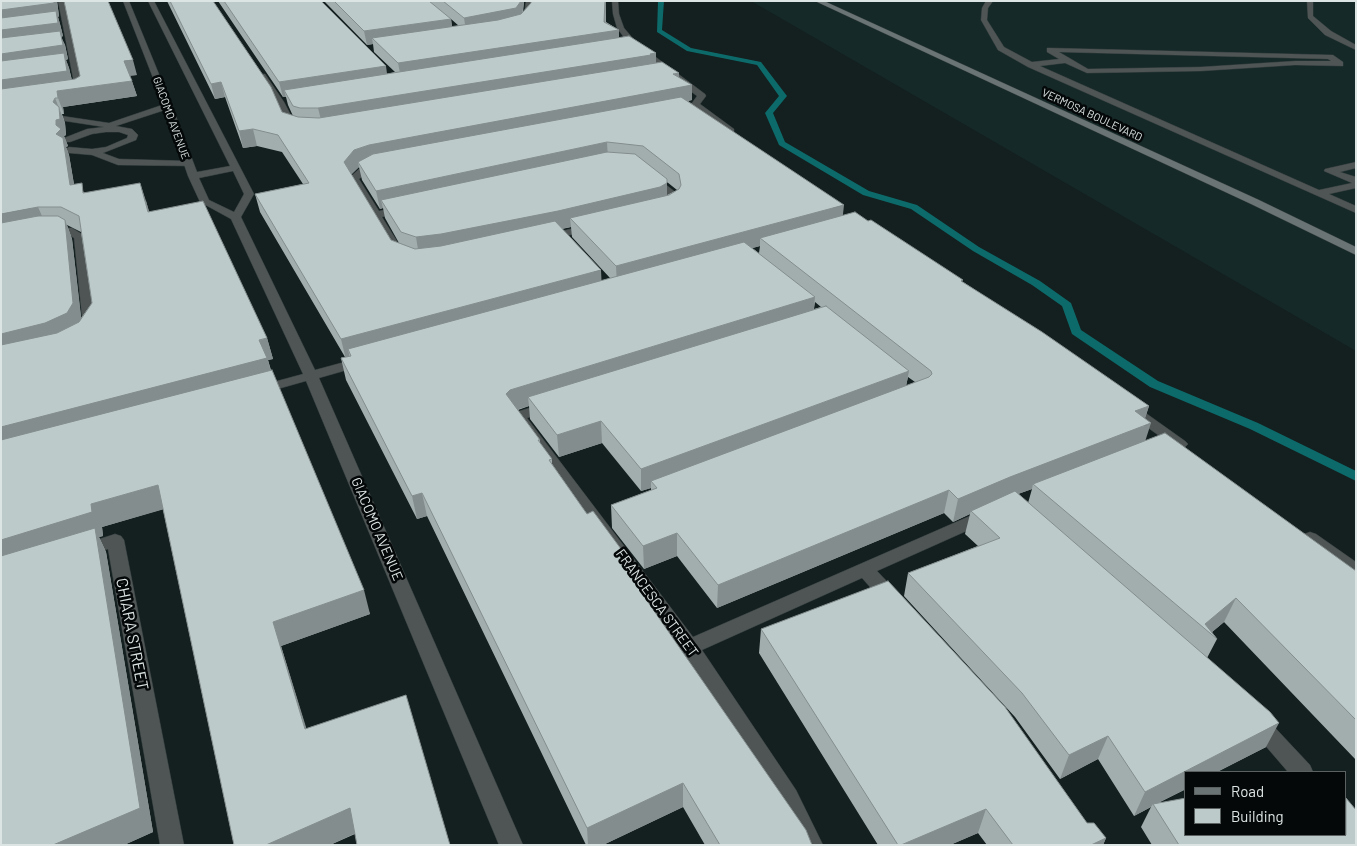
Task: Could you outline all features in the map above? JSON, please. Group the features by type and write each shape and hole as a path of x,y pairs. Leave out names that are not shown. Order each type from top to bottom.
{"main road":[{"name":"VERMOSA BOULEVARD","path":"818,1 1255,202 1356,252"}],"street":[{"path":"60,93 80,90 61,1"},
{"name":"GIACOMO AVENUE","path":"126,1 168,106 192,176 205,202 236,217 311,376 511,845"},
{"path":"151,1 249,194 236,217"},
{"path":"513,27 520,25 527,16 529,1"},
{"path":"615,1 616,14 621,28 634,45 702,96 696,105 666,111"},
{"path":"990,1 985,8 984,20 1001,48 1031,65 1356,210"},
{"path":"1310,1 1310,18 1328,33 1356,48"},
{"path":"56,21 64,20"},
{"path":"59,42 68,40"},
{"path":"624,46 634,45"},
{"path":"1031,65 1066,61 1087,71 1201,69 1294,63 1340,64 1330,57 1050,50 1066,61"},
{"path":"65,65 74,63"},
{"path":"259,71 280,102 292,125 302,130 312,129"},
{"path":"660,73 669,71"},
{"path":"280,102 290,100"},
{"path":"696,105 742,139"},
{"path":"67,140 168,106"},
{"path":"65,118 112,125"},
{"path":"90,131 120,128 133,134 130,140 121,145 92,152"},
{"path":"69,150 92,152 118,162 188,164"},
{"path":"392,163 362,171 354,178 399,255"},
{"path":"1356,165 1329,171 1356,183"},
{"path":"192,176 235,168"},
{"path":"646,172 674,195 674,203 665,209 655,211"},
{"path":"1319,193 1356,183"},
{"path":"376,215 415,206"},
{"path":"531,241 563,238 598,225"},
{"path":"37,232 68,230 79,236 92,324 82,338"},
{"path":"245,394 377,358"},
{"name":"FRANCESCA STREET","path":"565,401 518,416 599,515 690,647 788,796 812,845"},
{"path":"1120,402 1190,452"},
{"path":"1156,448 1175,440"},
{"path":"690,647 1001,509"},
{"path":"1301,531 1356,571"},
{"name":"CHIARA STREET","path":"68,555 115,540 172,845"},
{"path":"865,569 905,613"},
{"path":"1242,709 1265,729 1301,771"}],"shaded area":[{"path":"751,1 1356,1 1356,351"}],"building":[{"path":"1,1 54,1 54,3 1,10"},
{"path":"64,1 108,1 133,60 124,61 132,81 57,91 58,98 55,98 53,102 59,107 60,119 56,120 56,125 61,129 56,134 63,138 70,185 82,183 83,193 140,183 148,212 203,201 267,338 259,340 267,358 1,427 1,345 57,333 79,322 92,303 79,216 61,207 38,207 1,214 1,89 75,79 80,76"},
{"path":"170,1 213,1 271,87 282,112 298,117 319,118 662,62 679,73 673,74 692,85 369,145 354,150 344,162 391,240 415,249 441,246 555,221 601,270 341,339 255,194 309,183 278,135 253,129 239,131 221,82 211,84"},
{"path":"224,1 321,1 386,66 279,82"},
{"path":"334,1 429,1 451,19 364,31"},
{"path":"443,1 521,1 516,8 464,18"},
{"path":"531,1 605,1 604,22 619,30 398,63 372,38 498,20 521,14"},
{"path":"56,11 58,23 1,30 1,18"},
{"path":"60,31 63,45 1,54 1,38"},
{"path":"629,36 656,53 318,108 293,106 284,90"},
{"path":"64,53 67,71 1,80 1,61"},
{"path":"681,97 844,205 616,266 570,218 669,195 679,189 681,185 679,174 643,146 607,142 376,191 358,162 373,154"},
{"path":"607,152 635,154 667,179 667,183 660,187 558,211 441,234 416,237 401,232 381,200"},
{"path":"855,212 868,221 871,220 963,280 961,281 1042,332 1149,406 1135,411 1151,423 958,499 949,490 718,585 677,533 643,546 611,505 657,488 651,481 929,377 932,374 931,371 760,238"},
{"path":"38,216 58,216 65,220 73,303 67,313 45,323 1,334 1,223"},
{"path":"744,242 815,297 510,390 506,394 540,440 538,440 552,459 549,460 587,514 593,511 624,553 619,555 641,592 806,830 812,845 720,845 683,783 587,828 422,493 412,496 341,358 351,356 348,349"},
{"path":"826,306 909,371 641,469 601,421 557,435 528,397"},
{"path":"272,370 364,590 273,622 305,729 406,695 450,845 357,845 350,808 266,845 234,845 158,485 91,504 92,512 1,540 1,440"},
{"path":"1165,433 1356,571 1356,720 1236,598 1205,624 1217,639 1033,484"},
{"path":"1015,491 1270,712 1279,723 1145,792 1108,736 1069,755 1022,693 908,573 1000,538 971,511"},
{"path":"95,528 140,808 53,845 1,845 1,556"},
{"path":"888,581 1005,707 1087,823 1094,823 1106,838 1091,845 1013,845 986,809 898,845 761,629"},
{"path":"1184,798 1184,836 1347,836 1347,799 1356,810 1356,845 1179,845 1153,804"}],"waterway":[{"path":"661,1 659,31 689,50 759,63 783,96 769,113 782,143 866,193 914,207 976,249 1036,283 1067,305 1076,332 1154,384 1254,426 1356,477"}]}
